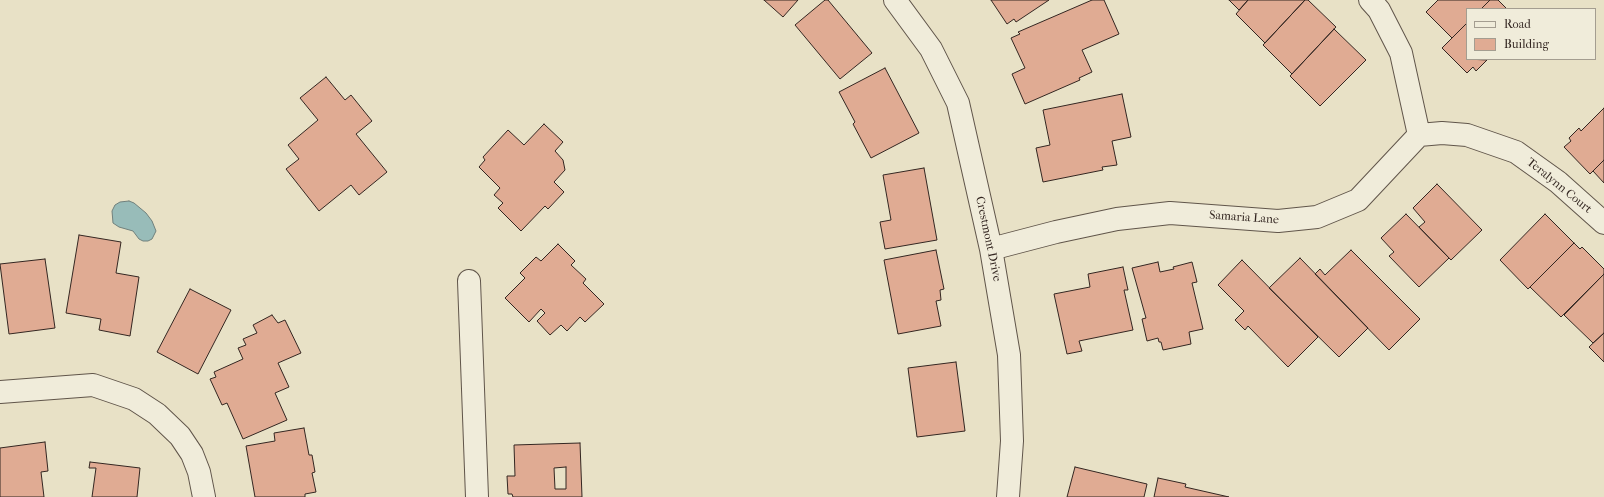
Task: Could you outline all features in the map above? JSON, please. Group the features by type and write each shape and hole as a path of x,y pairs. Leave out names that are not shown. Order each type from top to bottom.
{"street":[{"name":"Crestmont Drive","path":"895,0 931,49 958,103 991,249 1009,355 1012,441 1008,497"},
{"path":"1370,0 1379,10 1401,53 1419,135"},
{"name":"Teralynn Court","path":"1419,135 1442,133 1467,135 1516,152 1558,182 1604,223"},
{"name":"Samaria Lane","path":"991,249 1056,232 1117,219 1170,213 1278,221 1317,217 1358,200 1419,135"},
{"path":"469,281 477,497"},
{"path":"0,392 93,386 134,399 157,414 180,436 192,454 200,472 204,497"}],"water":[{"path":"129,201 134,203 146,213 152,221 156,231 152,239 143,241 139,239 133,231 119,227 113,223 112,211 115,205 120,202"}],"building":[{"path":"764,0 798,0 783,17"},
{"path":"825,0 828,0 872,53 840,79 795,25"},
{"path":"991,0 1049,0 1016,22 1014,19 1007,24"},
{"path":"1092,0 1104,0 1119,34 1082,50 1092,72 1079,78 1080,80 1025,104 1012,74 1025,68 1011,38 1020,34 1018,32"},
{"path":"1229,0 1248,0 1239,10"},
{"path":"1248,0 1305,0 1265,43 1236,14"},
{"path":"1305,0 1308,0 1336,27 1292,74 1263,45"},
{"path":"1438,0 1490,0 1482,8 1466,8 1466,24 1452,38 1426,12"},
{"path":"1490,0 1498,0 1506,8 1482,8"},
{"path":"1466,24 1466,60 1487,60 1476,71 1473,67 1467,73 1442,48"},
{"path":"1334,29 1366,60 1320,106 1290,76"},
{"path":"885,68 919,133 871,158 853,124 855,122 839,92"},
{"path":"326,77 345,100 351,95 372,121 356,134 387,172 359,195 351,185 319,211 286,169 299,159 288,145 318,120 300,98"},
{"path":"1122,94 1131,137 1112,141 1117,165 1102,167 1103,170 1043,182 1036,148 1050,145 1043,110"},
{"path":"1604,108 1604,160 1590,174 1564,147 1571,141 1569,138 1579,128 1581,131"},
{"path":"544,124 563,142 555,151 563,160 565,170 554,182 564,192 548,209 545,206 521,231 498,208 503,203 494,195 500,188 479,167 485,160 483,157 508,130 524,145"},
{"path":"1604,160 1604,183 1593,171"},
{"path":"924,168 937,240 885,249 880,222 891,220 883,175"},
{"path":"1437,184 1482,230 1451,260 1419,227 1425,222 1413,208"},
{"path":"1406,214 1449,258 1419,287 1389,256 1394,252 1381,238"},
{"path":"1545,214 1574,243 1528,289 1500,260"},
{"path":"79,235 121,242 116,273 139,277 130,336 99,330 101,319 66,313"},
{"path":"1574,243 1580,249 1582,247 1604,269 1604,274 1561,317 1530,287"},
{"path":"558,244 575,261 571,265 586,279 583,283 604,304 585,322 580,317 567,331 561,325 550,335 537,321 545,313 541,309 529,322 505,298 525,278 520,273 536,257 541,261"},
{"path":"936,250 944,289 940,290 941,300 936,301 941,326 898,334 884,260"},
{"path":"1351,250 1420,319 1389,350 1315,274 1320,269 1325,275"},
{"path":"1300,258 1368,328 1339,357 1269,288"},
{"path":"45,259 55,328 9,334 0,264"},
{"path":"1242,260 1318,337 1288,367 1248,326 1245,330 1235,320 1244,311 1218,285"},
{"path":"1158,262 1160,272 1174,269 1173,267 1192,262 1197,282 1192,283 1203,329 1189,332 1191,344 1163,350 1161,342 1159,342 1158,338 1147,341 1142,319 1146,318 1132,268"},
{"path":"1123,267 1128,290 1124,290 1133,330 1079,341 1082,351 1067,354 1054,294 1090,287 1088,274"},
{"path":"1604,274 1604,333 1593,343 1564,315"},
{"path":"190,289 231,310 198,374 157,352"},
{"path":"272,315 278,323 285,320 301,353 278,363 289,387 275,393 287,420 243,439 227,403 222,405 210,379 216,377 214,372 243,359 238,348 246,345 243,339 257,333 253,325"},
{"path":"1604,333 1604,362 1589,347"},
{"path":"956,362 965,431 917,437 908,368"},
{"path":"304,428 309,455 312,455 315,472 312,473 316,492 305,494 305,497 255,497 246,446 275,441 274,433"},
{"path":"45,442 48,471 41,472 44,497 0,497 0,448"},
{"path":"580,443 582,497 513,497 512,494 508,494 507,476 515,476 514,445","holes":["566,467 566,489 555,489 554,468"]},
{"path":"90,462 140,468 137,497 92,497 96,468 89,468"},
{"path":"1075,467 1147,484 1144,497 1067,497"},
{"path":"1158,478 1186,484 1185,487 1229,497 1154,497"}]}
